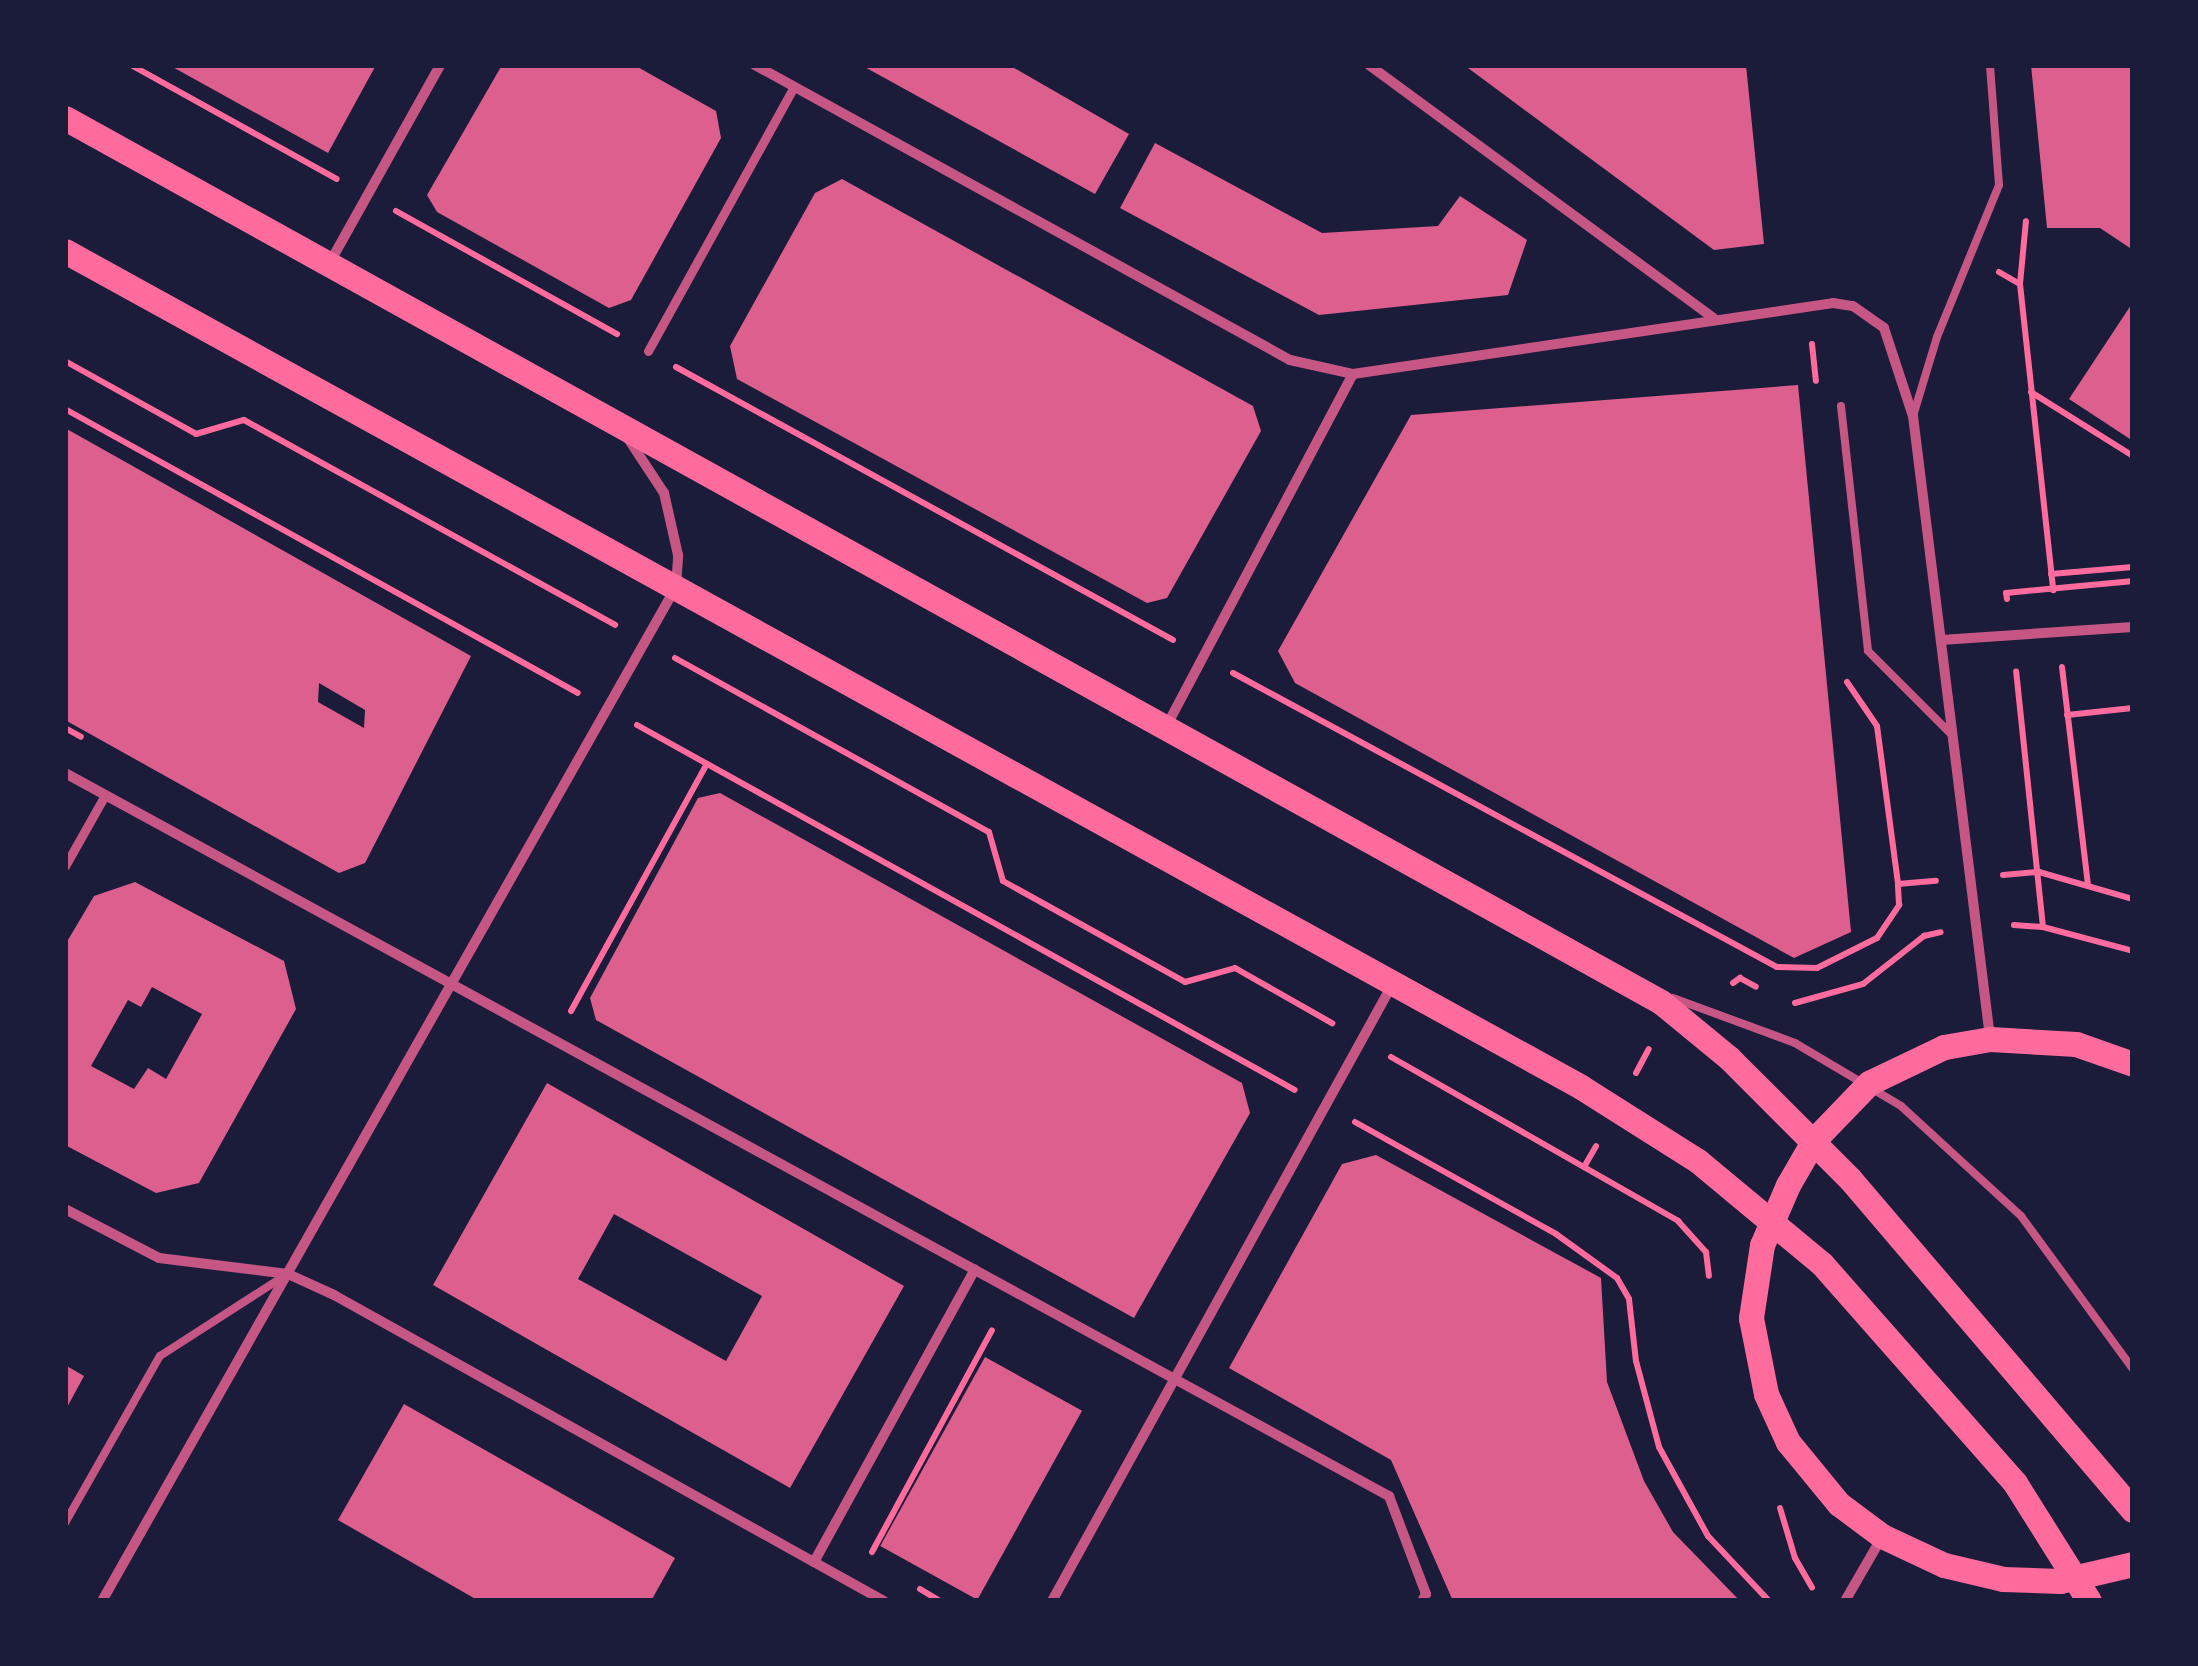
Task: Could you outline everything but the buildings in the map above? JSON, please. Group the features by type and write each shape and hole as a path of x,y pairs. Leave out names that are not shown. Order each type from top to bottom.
{"main road":[{"path":"65,118 1635,986 1693,1014 1814,1140 2133,1510"},
{"path":"65,250 1616,1108 1773,1218 1822,1264 2016,1483 2084,1590"},
{"path":"2133,1064 2076,1044 1990,1039 1944,1047 1868,1084 1814,1140 1773,1218 1752,1292 1753,1342 1766,1394 1804,1464 1839,1504 1882,1536 1974,1574 2084,1590 2133,1564"}],"street":[{"path":"329,264 440,65"},
{"path":"755,65 1290,360 1353,374 1833,303 1868,316 1896,350 1913,416 1990,1039"},
{"path":"1369,65 1713,318"},
{"path":"648,351 794,86"},
{"path":"1166,727 1353,374"},
{"path":"102,1601 676,588 678,556 664,493 649,464 605,417"},
{"path":"1941,640 2133,627"},
{"path":"65,773 1389,1496 1426,1594 1422,1601"},
{"path":"65,866 104,794"},
{"path":"1052,1601 1171,1377 1393,983"},
{"path":"65,1209 158,1258 288,1274 388,1322 884,1601"},
{"path":"814,1562 975,1269"},
{"path":"1846,1601 1882,1536"}],"lane":[{"path":"1913,416 1999,185 1990,65"},
{"path":"1842,406 1868,650 1952,735"},
{"path":"1693,1014 1795,1043 1868,1084 1997,1190 2068,1274 2133,1369"},
{"path":"65,1523 160,1356 288,1274"}],"path":[{"path":"131,65 1204,657 1776,966 1818,968 1877,938 1900,905 1898,884 2038,872 2133,899"},
{"path":"1971,256 2020,284 2088,884"},
{"path":"65,361 196,434 244,420 989,832 1003,881 1185,982 1235,968 1686,1227 1706,1252 1709,1283"},
{"path":"2031,392 2133,456"},
{"path":"65,409 1556,1234 1617,1278 1630,1299 1642,1389 1659,1447 1708,1536 1770,1601"},
{"path":"2051,574 2133,568"},
{"path":"2043,927 2006,593 2133,580"},
{"path":"2067,715 2133,708"},
{"path":"558,1042 588,972 708,764"},
{"path":"1776,998 1824,1000 1889,970 1924,936 1977,928 2043,927 2133,951"},
{"path":"1584,1167 1651,1046 1740,978 1764,992"},
{"path":"869,1561 992,1330"},
{"path":"1770,1493 1786,1519 1801,1573 1825,1598"},
{"path":"912,1585 940,1601"}]}
